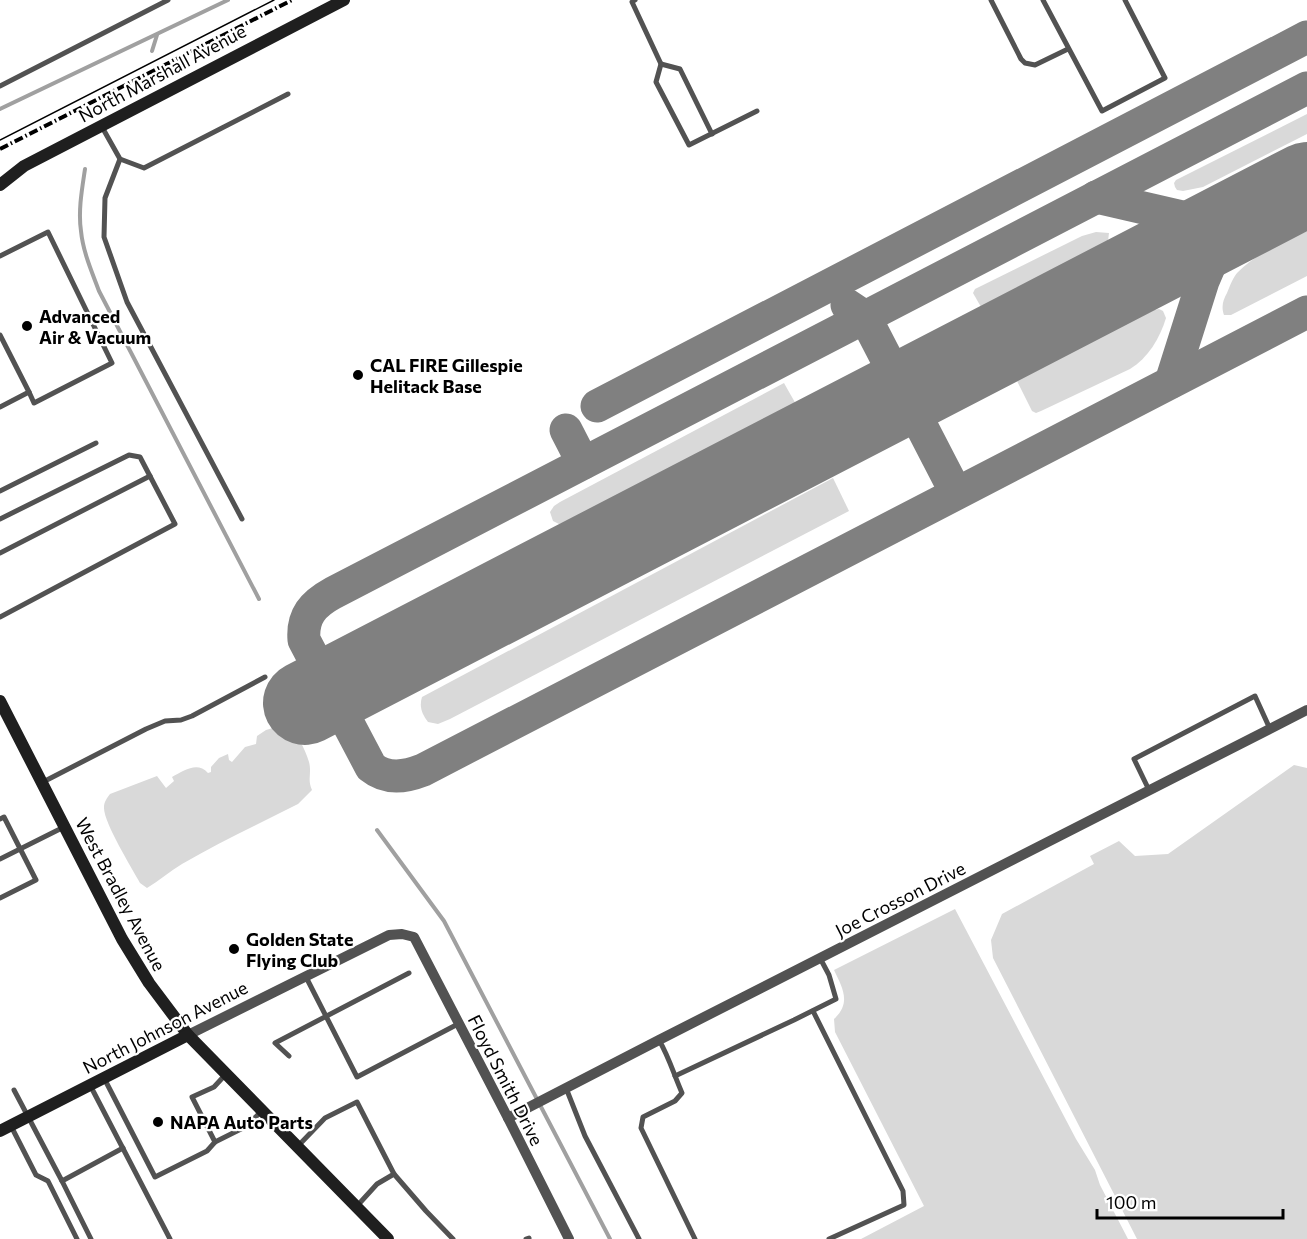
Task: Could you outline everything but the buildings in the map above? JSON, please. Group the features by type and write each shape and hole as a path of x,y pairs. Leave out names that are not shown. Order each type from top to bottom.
{"main road":[{"name":"North Marshall Avenue","path":"0,185 24,166 344,0"},
{"name":"West Bradley Avenue","path":"0,701 126,947 149,984 188,1035 388,1239"},
{"name":"North Johnson Avenue","path":"5,1128 188,1035"}],"street":[{"name":"Joe Crosson Drive","path":"508,1118 1307,710"},
{"name":"North Johnson Avenue","path":"188,1035 389,935 402,934 414,937"},
{"name":"Floyd Smith Drive","path":"414,937 569,1239"}],"lane":[{"path":"0,86 168,0"},
{"path":"991,0 1025,63 1040,64 1068,49"},
{"path":"1043,0 1102,111 1165,78 1125,0"},
{"path":"633,1 661,63 656,82 689,145 757,111"},
{"path":"661,63 680,69 712,134"},
{"path":"101,125 120,159 144,168 288,94"},
{"path":"120,159 105,198 104,237 127,302 242,519"},
{"path":"0,256 48,232 112,363 34,403 0,335"},
{"path":"0,407 29,392"},
{"path":"0,491 96,443"},
{"path":"0,519 129,455 140,457 175,524 0,617"},
{"path":"0,553 150,476"},
{"path":"42,783 146,729 165,721 182,720 192,716 265,677"},
{"path":"1149,790 1134,759 1255,696 1270,729"},
{"path":"0,819 4,818 36,880 0,898"},
{"path":"0,859 64,827"},
{"path":"675,1076 836,999 829,975 820,958"},
{"path":"289,1056 275,1043 409,973"},
{"path":"306,976 357,1077 459,1024"},
{"path":"813,1011 903,1191 904,1205 829,1239"},
{"path":"659,1040 669,1057 682,1093 675,1101 643,1118 641,1128 695,1239"},
{"path":"215,1142 192,1097 214,1087 226,1074"},
{"path":"104,1078 155,1177 207,1151 215,1142 245,1128 262,1111"},
{"path":"90,1085 170,1239"},
{"path":"14,1090 91,1239"},
{"path":"561,1091 639,1239"},
{"path":"297,1147 325,1118 357,1102 394,1174 453,1239"},
{"path":"5,1128 36,1175 48,1181 77,1239"},
{"path":"62,1181 123,1148"},
{"path":"356,1207 377,1184 394,1174"}],"shaded area":[{"path":"1307,114 1307,134 1203,187 1183,191 1175,187 1176,180"},
{"path":"1307,231 1307,276 1231,315 1224,315 1224,301 1238,272 1262,254"},
{"path":"1096,232 1109,233 1108,241 982,307 973,293 975,289 1082,236"},
{"path":"1159,309 1163,311 1166,318 1157,340 1142,359 1130,369 1041,411 1036,413 1032,411 1017,381 1018,378"},
{"path":"784,383 797,406 570,522 559,524 553,521 550,512 560,502"},
{"path":"833,478 849,511 450,719 438,724 428,722 424,716 421,707 422,697"},
{"path":"289,721 310,766 312,790 298,804 196,856 147,888 140,883 108,823 104,807 110,794 157,776 166,788 174,781 172,777 190,768 195,767 204,769 208,773 211,772 211,767 219,758 228,754 232,762 245,747 256,744 257,736"},
{"path":"1294,765 1307,768 1307,1239 1137,1239 993,958 991,940 1002,914 1094,864 1090,856 1119,841 1135,856 1168,854"},
{"path":"955,909 1076,1139 1095,1170 1100,1185 1128,1239 861,1239 924,1206 835,1032 834,1019 843,1007 844,995 834,970"}],"waterway":[{"path":"0,109 228,0"},
{"path":"152,51 157,35"},
{"path":"85,169 80,223 86,254 99,291 259,599"},
{"path":"377,830 444,921 610,1239"}],"taxiway":[{"path":"597,406 1307,37"},
{"path":"1307,88 333,593 310,612 305,624 304,640 371,767 390,776 403,776 423,770 1307,312"},
{"path":"1096,197 1200,221 1230,219 1247,215"},
{"path":"1171,382 1203,281 1218,246 1247,215"},
{"path":"847,305 865,317 956,493"},
{"path":"566,430 583,463"}],"runway":[{"path":"305,703 1307,184"}],"tram line":[{"path":"0,140 274,0"}],"railway":[{"path":"0,149 292,0"}],"place":[{"name":"Advanced Air & Vacuum","path":"27,326"},
{"name":"CAL FIRE Gillespie Helitack Base","path":"358,375"},
{"name":"Golden State Flying Club","path":"234,949"},
{"name":"NAPA Auto Parts","path":"158,1122"}]}
